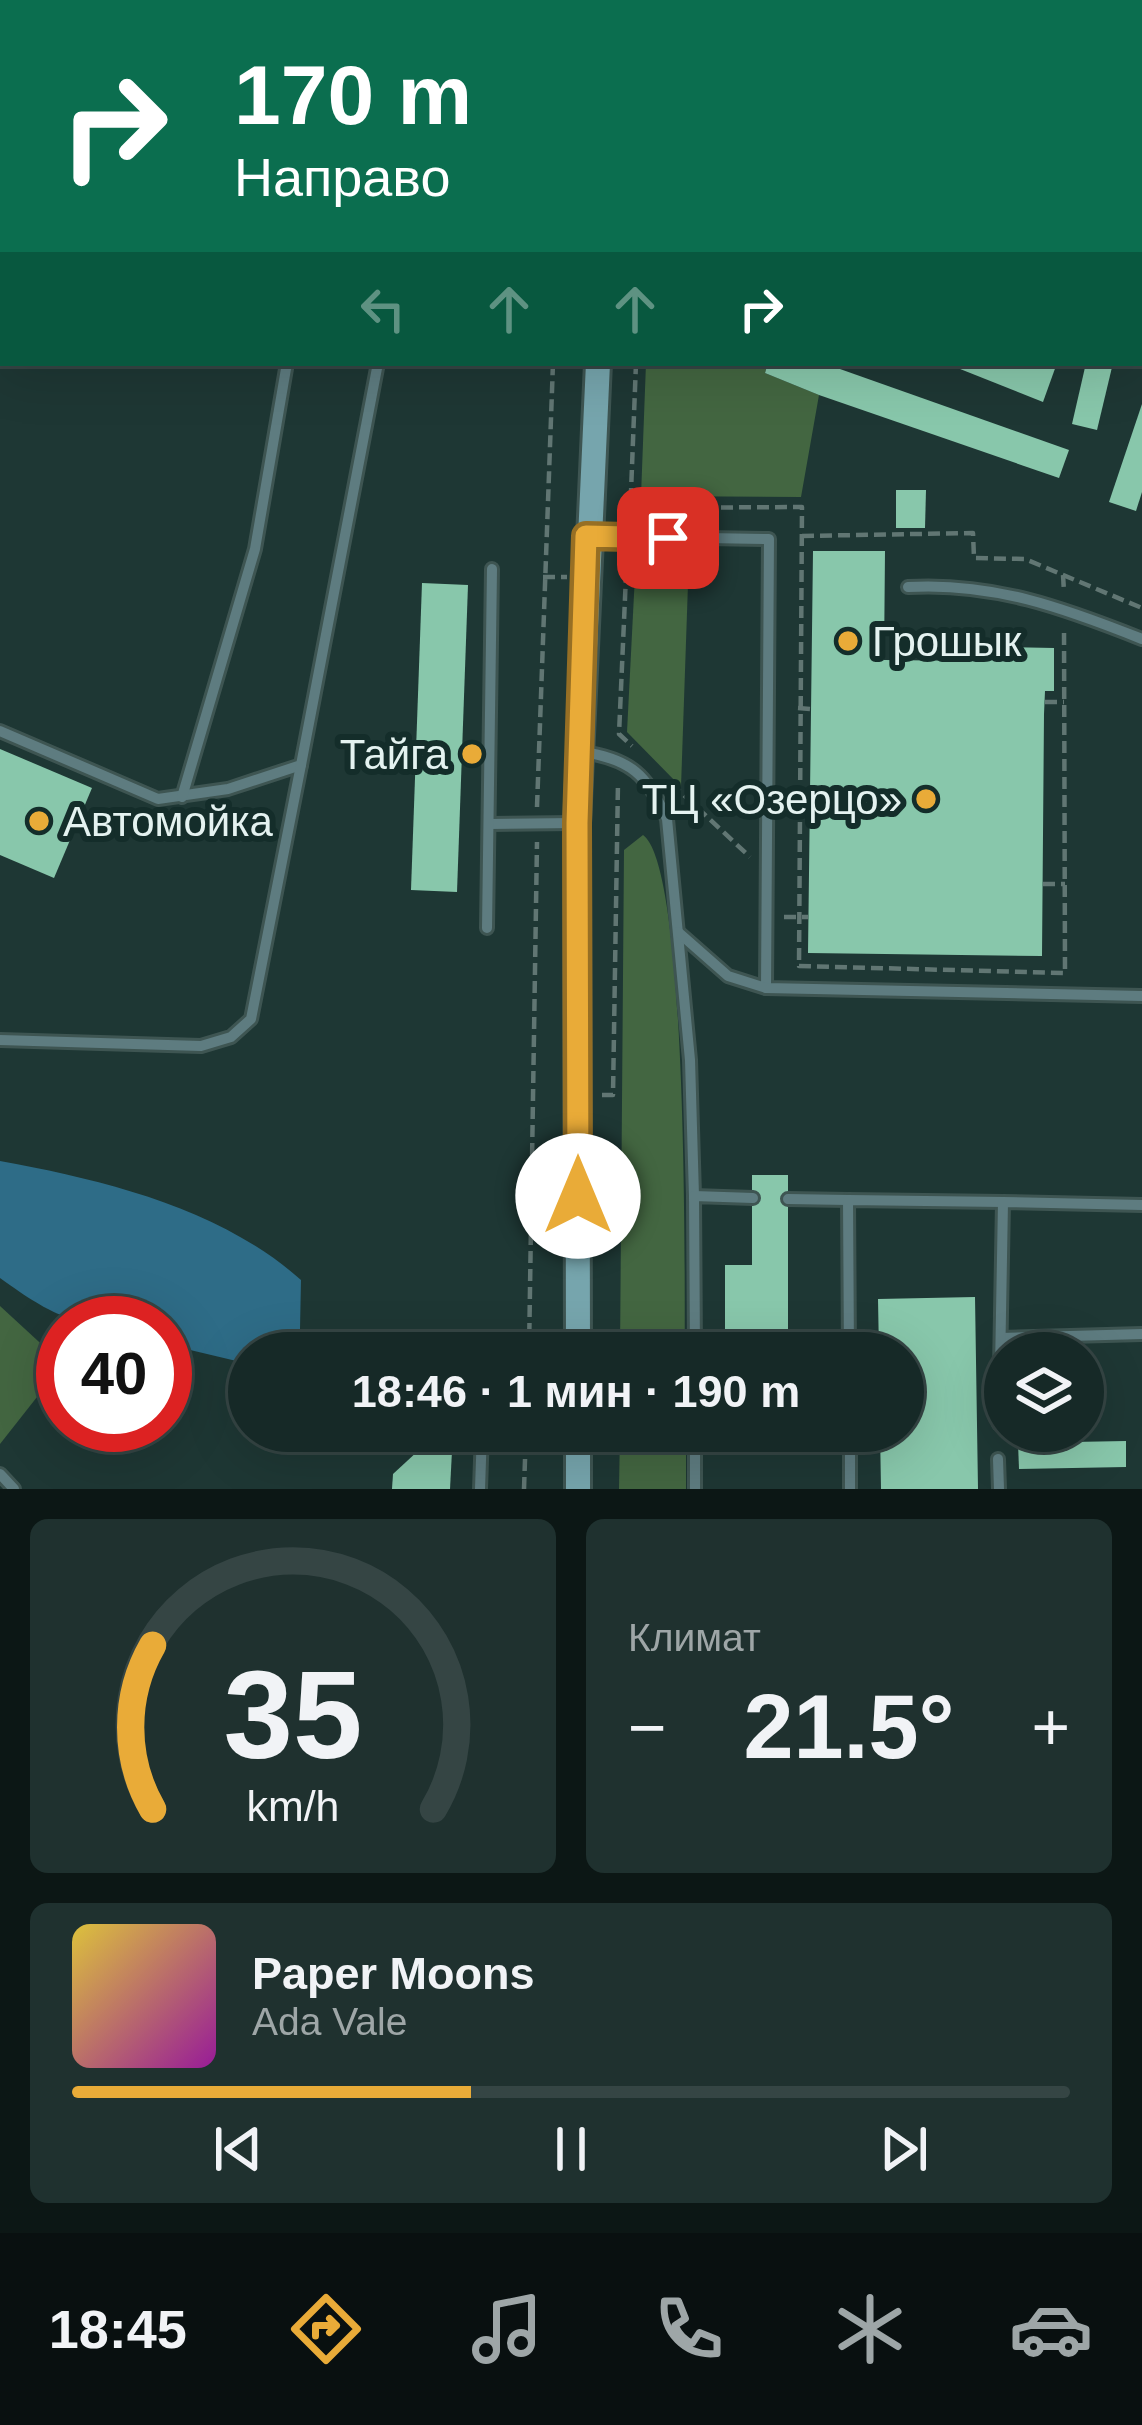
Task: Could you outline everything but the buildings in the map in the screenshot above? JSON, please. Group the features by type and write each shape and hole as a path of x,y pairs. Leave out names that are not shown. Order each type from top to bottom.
{"street":[{"path":"578,1332 577,823 586,536 598,366"},
{"path":"578,1452 578,1489"}],"lane":[{"path":"182,797 255,549 286,366"},
{"path":"0,1040 201,1046 231,1036 251,1019 377,366"},
{"path":"586,536 770,538 766,988"},
{"path":"487,928 492,569"},
{"path":"908,587 956,584 1064,608 1142,639"},
{"path":"0,730 158,799 228,789 301,765"},
{"path":"579,752 619,757 656,793 667,819 690,1060 694,1332"},
{"path":"488,824 577,823"},
{"path":"678,932 728,976 766,988 1142,996"},
{"path":"694,1196 753,1198"},
{"path":"788,1199 1142,1205"},
{"path":"848,1200 849,1332"},
{"path":"1000,1332 1003,1202"},
{"path":"1104,1335 1142,1334"},
{"path":"479,1489 481,1452"},
{"path":"695,1452 695,1489"},
{"path":"850,1452 850,1489"},
{"path":"998,1459 999,1489"},
{"path":"0,1474 14,1489"}],"path":[{"path":"529,1332 537,823 553,366"},
{"path":"613,983 636,366"},
{"path":"631,508 802,507 799,966 1065,974 1064,575"},
{"path":"802,536 973,533 974,558 1025,559 1142,608"},
{"path":"1045,702 1064,702"},
{"path":"798,709 811,709"},
{"path":"619,734 636,749"},
{"path":"669,780 751,858"},
{"path":"1042,884 1065,884"},
{"path":"767,917 808,917"},
{"path":"524,1489 525,1452"}],"green space":[{"path":"646,366 767,366 765,373 819,395 801,497 641,496"},
{"path":"636,555 689,555 681,787 627,732"},
{"path":"643,835 658,864 669,919 681,1078 685,1332 620,1332 624,850"},
{"path":"0,1306 36,1339 36,1398 0,1444"},
{"path":"620,1452 686,1452 686,1489 619,1489"}],"water":[{"path":"0,1161 120,1188 234,1234 301,1280 300,1329 228,1332 228,1359 192,1350 192,1296 36,1296 36,1302 0,1278"}],"place":[{"name":"Грошык","path":"848,641"},
{"name":"Тайга","path":"472,754"},
{"name":"ТЦ «Озерцо»","path":"926,799"},
{"name":"Автомойка","path":"39,821"}],"route":[{"path":"578,1196 577,823 586,536 668,538"}]}
